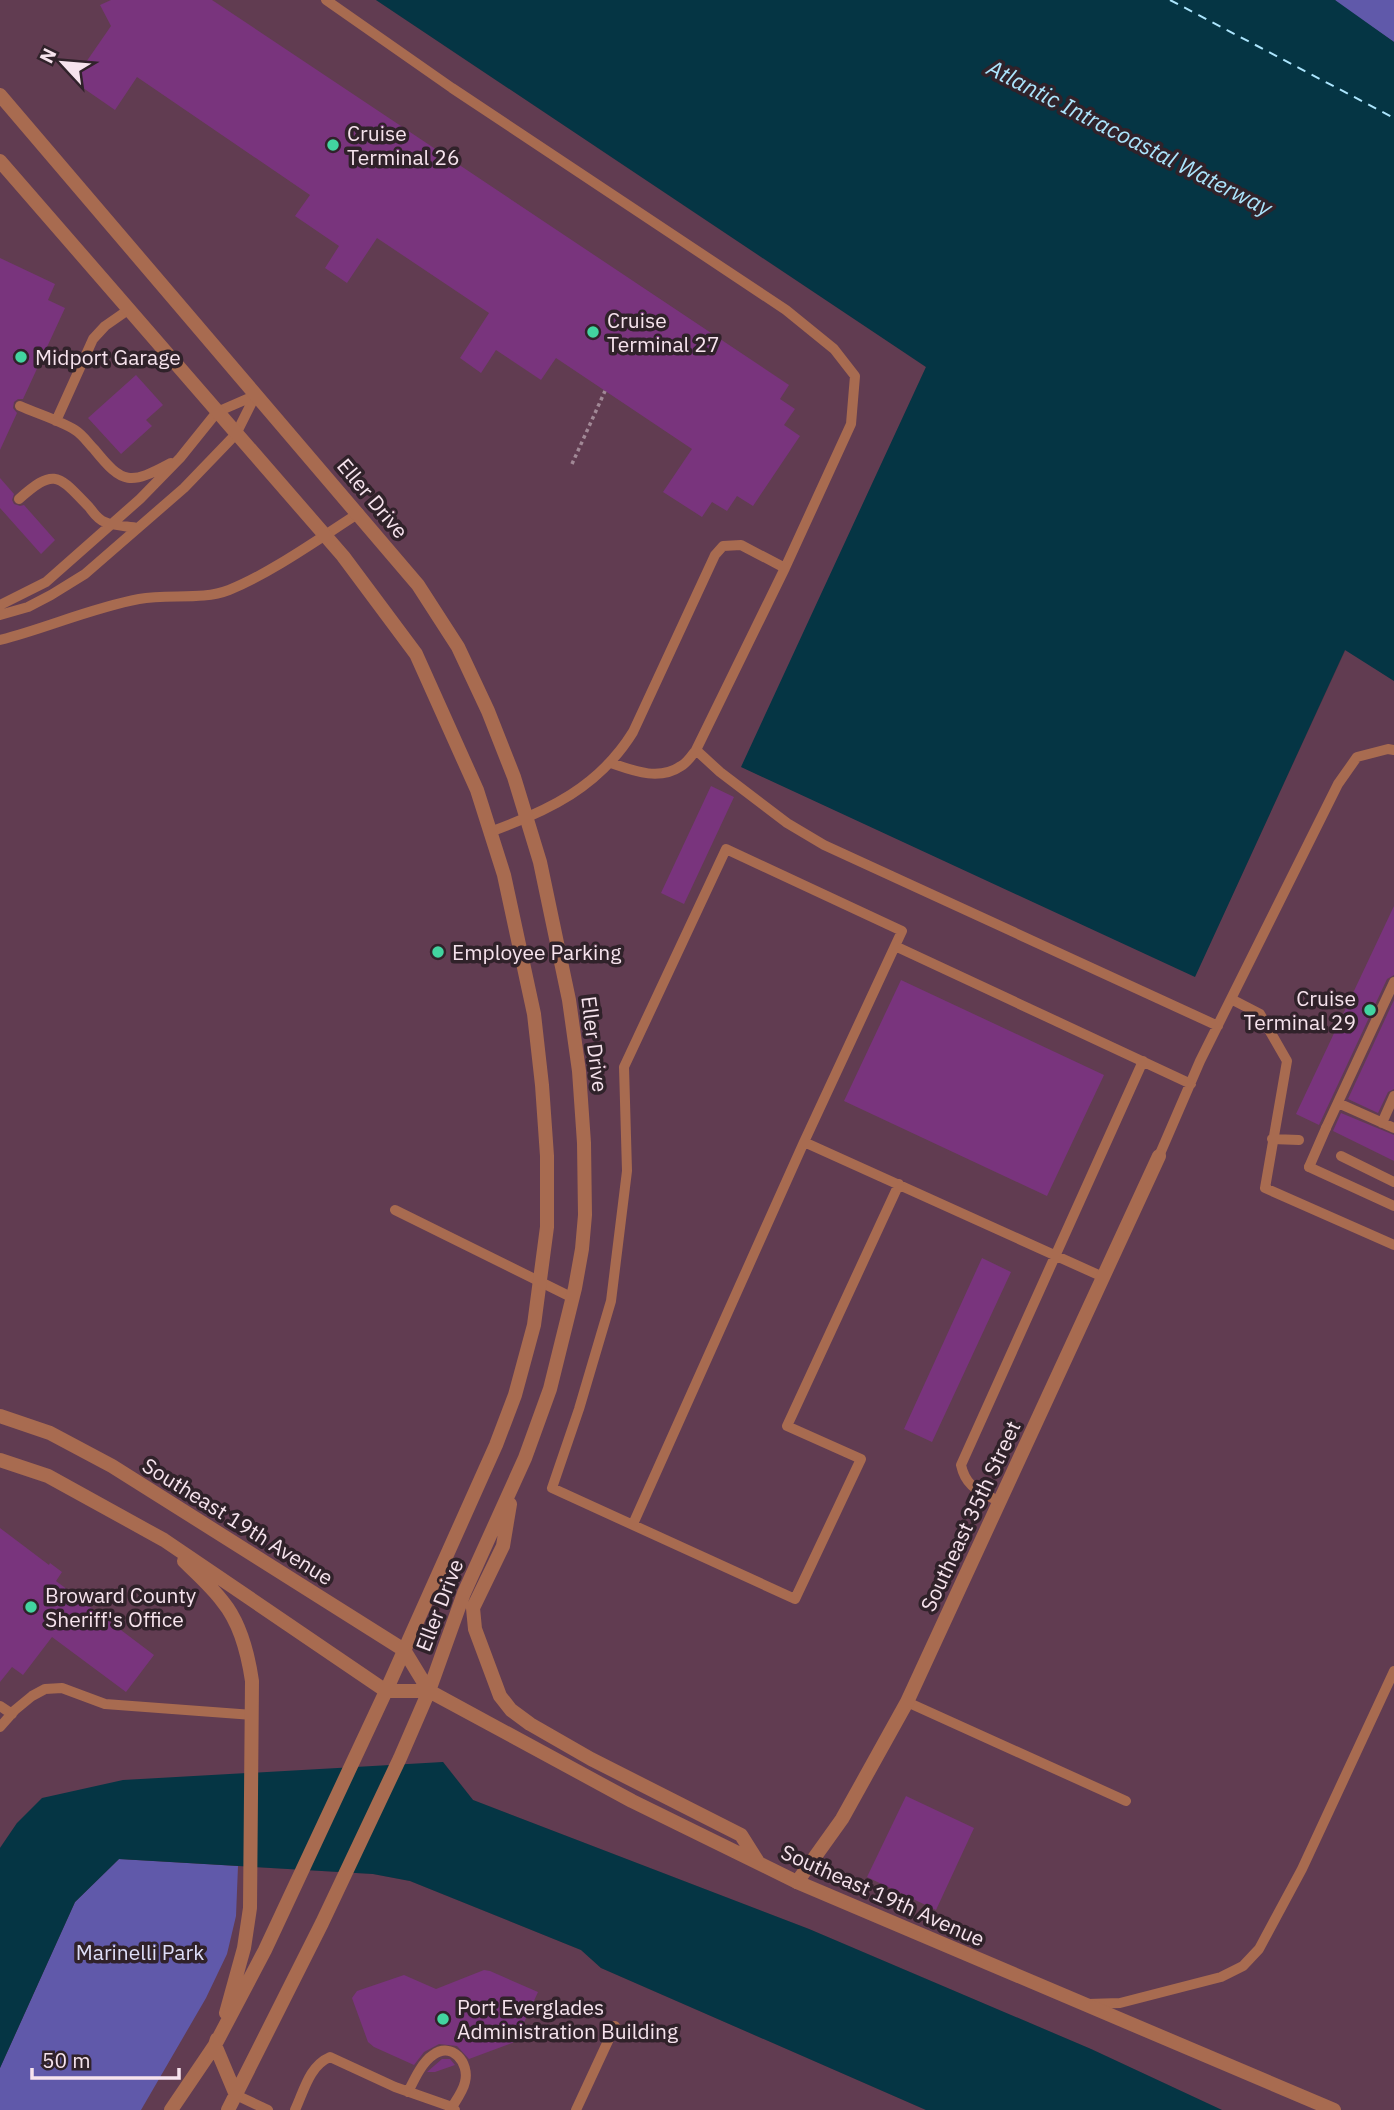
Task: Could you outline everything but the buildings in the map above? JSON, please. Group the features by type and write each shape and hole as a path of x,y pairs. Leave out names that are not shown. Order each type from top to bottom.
{"street":[{"name":"Eller Drive","path":"0,95 359,513 418,585 458,647 514,777 527,819 556,930 579,1071 584,1143 585,1215 582,1249 573,1298 550,1389 514,1484 464,1593 429,1692 400,1758 322,1923 228,2110"},
{"name":"Eller Drive","path":"0,161 343,556 416,654 477,790 504,875 534,1014 542,1085 547,1227 534,1325 515,1395 496,1445 387,1691 289,1900 215,2045 171,2110"},
{"name":"Southeast 35th Street","path":"797,1882 842,1819 907,1702 1159,1156"},
{"name":"Southeast 19th Avenue","path":"0,1416 50,1433 102,1460 404,1650 429,1692"},
{"path":"0,1460 61,1482 164,1539 387,1691"},
{"path":"514,1484 503,1546 474,1608 475,1629 500,1696 511,1710 540,1730 741,1835 758,1863"},
{"path":"164,1539 224,1603 238,1628 248,1655 252,1681 253,1757 248,1928 215,2045 236,2095"},
{"name":"Southeast 19th Avenue","path":"387,1691 429,1692 632,1801 797,1882 1334,2110"}],"lane":[{"path":"326,0 452,88 786,310 834,349 855,376 852,424 696,750 681,766 658,775 637,772 611,763"},
{"path":"56,421 93,339 104,326 128,310"},
{"path":"0,605 46,582 112,524 180,458 217,412 256,394"},
{"path":"0,615 28,607 85,574 184,488 236,434 256,394"},
{"path":"20,406 76,430 113,472 123,478 147,476 180,458"},
{"path":"19,499 44,479 53,478 63,481 99,519 138,528"},
{"path":"0,640 131,600 213,595 230,590 359,513"},
{"path":"490,832 527,819 571,796 620,755 715,555 723,546 741,545 785,568"},
{"path":"696,750 720,772 787,823 824,845 1218,1026"},
{"path":"1159,1156 1218,1026 1338,783 1357,757 1394,750"},
{"path":"633,1524 902,931 726,849 624,1067 627,1171 611,1301 552,1488 795,1599 861,1459 787,1426 899,1184"},
{"path":"895,946 1191,1084"},
{"path":"1394,982 1309,1167 1394,1206"},
{"path":"1231,999 1260,1014 1287,1061 1265,1188 1394,1245"},
{"path":"1000,1502 972,1486 964,1478 961,1465 1143,1061"},
{"path":"1382,1123 1394,1096"},
{"path":"1338,1103 1394,1128"},
{"path":"1272,1139 1299,1140"},
{"path":"804,1142 1103,1277"},
{"path":"1341,1156 1394,1182"},
{"path":"395,1210 573,1298"},
{"path":"1084,2004 1120,2003 1221,1977 1243,1966 1259,1949 1302,1869 1394,1671"},
{"path":"0,1727 33,1696 45,1689 62,1688 105,1704 253,1715"},
{"path":"907,1702 1126,1801"},
{"path":"0,1706 12,1714"},
{"path":"576,2110 615,2026"},
{"path":"295,2110 314,2067 330,2057 408,2092 454,2108 465,2082 467,2072 464,2061 455,2053 442,2051 432,2056 408,2092"},
{"path":"236,2095 268,2110"}],"path":[{"path":"572,464 605,391"}],"shaded area":[{"path":"0,0 376,0 926,367 742,767 1195,976 1346,649 1394,681 1394,2110 1222,2110 1091,2049 809,1929 473,1800 443,1762 17,1823 0,1848"},
{"path":"119,1859 373,1874 410,1881 581,1950 601,1968 926,2110 0,2110 0,2068"}],"green space":[{"path":"1335,0 1394,0 1394,42 1337,3"},
{"name":"Marinelli Park","path":"119,1859 238,1866 236,1916 227,1954 206,1998 141,2110 0,2110 0,2068 75,1902"}],"water":[{"name":"Atlantic Intracoastal Waterway","path":"376,0 1335,0 1394,42 1394,681 1345,650 1195,977 741,767 926,367"},
{"path":"443,1762 473,1800 809,1929 1091,2049 1222,2110 926,2110 601,1968 581,1950 410,1881 373,1874 119,1859 75,1902 0,2068 0,1848 17,1823 42,1798 123,1780"}],"ferry route":[{"path":"1170,0 1394,118"}],"place":[{"name":"Cruise Terminal 26","path":"333,145"},
{"name":"Cruise Terminal 27","path":"593,332"},
{"name":"Midport Garage","path":"21,357"},
{"name":"Employee Parking","path":"438,952"},
{"name":"Cruise Terminal 29","path":"1370,1010"},
{"name":"Broward County Sheriff's Office","path":"31,1607"},
{"name":"Port Everglades Administration Building","path":"443,2019"}]}
